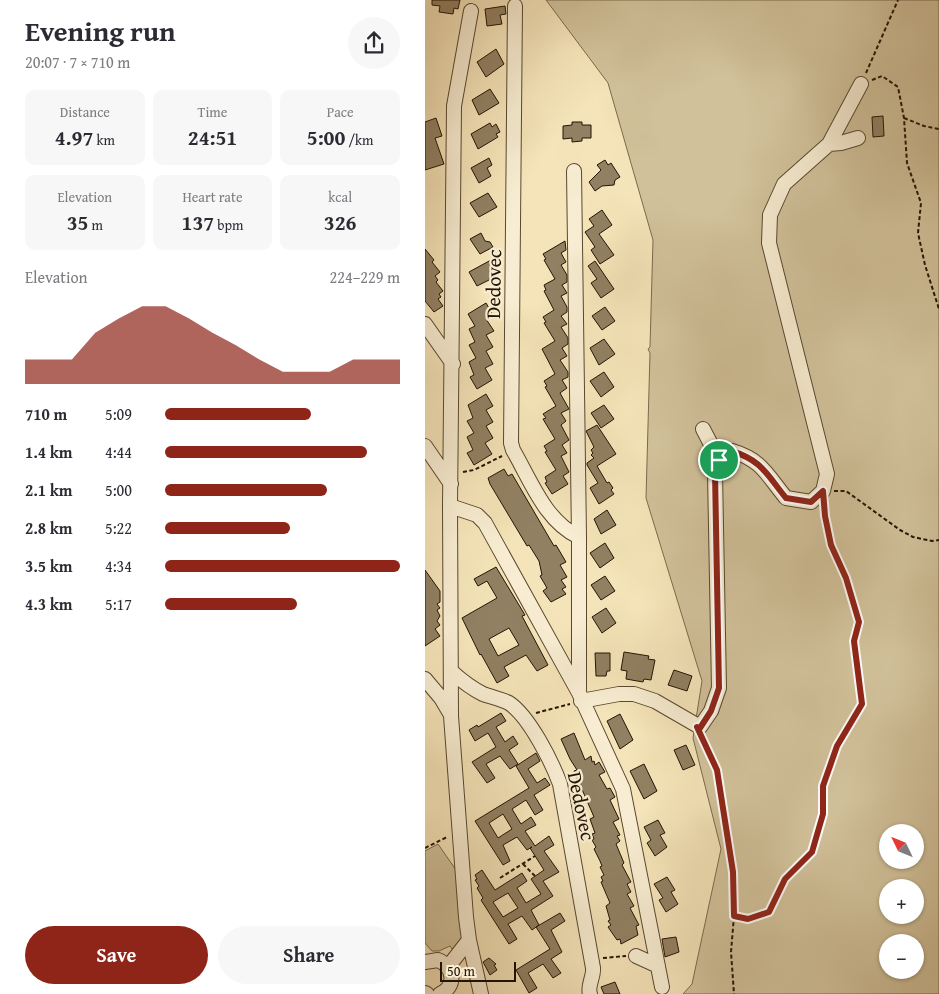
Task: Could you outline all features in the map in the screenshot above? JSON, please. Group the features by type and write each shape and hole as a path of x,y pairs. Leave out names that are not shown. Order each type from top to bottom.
{"street":[{"name":"Dedovec","path":"515,6 511,442 513,450 553,518 570,533 579,537"},
{"name":"Dedovec","path":"471,11 454,106 453,364 450,506 451,716 469,940 481,994"},
{"path":"580,697 634,694 655,701 700,728 706,721 719,688 715,473 719,460 731,451 746,456 763,467 786,498 811,502 823,491 827,474 769,243 771,215 784,184 829,144 861,84"},
{"path":"829,144 841,143 857,138"},
{"name":"Dedovec","path":"575,171 580,697"},
{"path":"425,324 453,364"},
{"path":"703,429 719,460"},
{"path":"425,446 451,480"},
{"name":"Dedovec","path":"450,506 477,515 485,523 557,652 623,789 662,987"},
{"path":"557,652 568,654 579,649"},
{"name":"Dedovec","path":"452,672 468,686 507,702 522,716 541,744 553,767 560,784 594,972 589,990 590,994"},
{"name":"Dedovec","path":"425,679 441,698 451,716"},
{"path":"448,966 454,956 469,940"},
{"path":"636,956 658,966"},
{"path":"425,962 438,960 448,966 452,974 447,992"}],"path":[{"path":"861,84 898,0"},
{"path":"861,84 882,76 898,87 904,118 907,163 921,203 918,233 925,265 939,309"},
{"path":"904,118 923,126 939,129"},
{"path":"451,480 513,450"},
{"path":"734,916 748,919 769,912 785,879 812,852 823,814 823,786 837,746 862,704 854,641 859,622 846,578 831,545 825,516 823,491 846,491 900,530 913,537 932,541 939,540"},
{"path":"522,716 580,697"},
{"path":"697,727 717,770 733,872 734,916 731,952 735,994"},
{"path":"425,848 442,839"},
{"path":"500,878 535,856"},
{"path":"523,864 535,876"},
{"path":"592,963 610,956 636,956"}],"shaded area":[{"path":"546,0 939,0 939,994 683,994 692,984 721,849 693,738 702,681 646,498 650,353 648,349 650,347 653,240 608,83"},
{"path":"438,844 456,870 464,934 461,941 452,949 450,946 439,951 432,951 425,943 425,851"}],"building":[{"path":"432,0 460,0 458,9 454,8 453,14 439,12 440,6 432,5"},
{"path":"505,6 506,14 500,15 502,24 487,26 485,9"},
{"path":"496,49 504,64 486,77 477,62"},
{"path":"490,89 499,103 479,115 472,100"},
{"path":"883,116 884,136 873,137 872,117"},
{"path":"436,118 442,136 435,138 444,164 425,170 425,122"},
{"path":"572,122 582,122 582,125 591,125 591,138 582,138 582,141 572,142 572,138 563,139 563,126 572,125"},
{"path":"490,123 492,127 496,124 500,132 496,134 498,137 478,149 471,134"},
{"path":"489,158 492,165 487,168 491,176 479,183 471,168"},
{"path":"605,160 608,165 611,163 620,177 615,180 614,185 602,186 595,191 589,182 601,170 597,165"},
{"path":"488,193 497,207 479,217 470,203"},
{"path":"602,210 612,225 599,234 614,255 600,264 591,250 595,247 585,232 594,226 589,219"},
{"path":"481,233 485,241 490,242 493,247 480,254 470,239"},
{"path":"565,241 566,250 561,253 566,262 561,265 567,275 567,282 562,285 567,293 561,296 567,307 567,312 561,316 567,324 561,327 568,338 568,344 562,348 567,356 560,360 568,372 568,377 562,380 567,388 560,393 569,409 561,413 566,421 561,425 569,440 562,445 567,453 561,456 569,472 563,476 568,484 552,494 545,483 547,482 545,477 556,470 545,452 547,451 544,446 555,439 543,419 546,418 543,414 556,406 545,387 547,386 544,381 555,374 542,349 555,341 544,323 546,322 543,317 554,310 544,291 546,290 544,285 555,279 544,260 546,259 543,254"},
{"path":"425,249 434,260 432,262 440,272 435,276 438,280 436,282 443,291 439,294 441,297 438,299 443,306 434,312 425,301"},
{"path":"491,260 495,268 492,270 495,277 477,286 469,272"},
{"path":"595,261 614,289 601,298 591,283 597,279 588,266"},
{"path":"486,303 493,315 486,319 494,331 486,335 493,347 486,351 493,364 485,368 492,380 477,389 470,377 474,375 469,362 476,358 469,345 475,342 469,329 475,326 468,314"},
{"path":"605,307 615,321 602,330 592,316"},
{"path":"604,339 615,354 599,365 590,348"},
{"path":"604,372 614,387 601,397 590,381"},
{"path":"486,394 493,406 486,410 493,422 486,426 493,438 485,443 492,454 474,465 467,453 473,450 467,437 474,433 467,421 473,418 468,405"},
{"path":"604,405 614,419 601,428 591,413"},
{"path":"597,425 616,454 597,466 607,483 609,482 613,488 611,490 614,494 599,504 590,488 598,483 587,465 594,458 591,455 593,453 591,450 594,447 586,431"},
{"path":"504,469 508,476 512,474 554,546 556,545 566,562 560,565 567,577 561,580 566,587 562,589 566,594 551,602 543,591 547,588 540,576 542,575 539,561 529,545 527,546 490,484 488,478"},
{"path":"607,510 616,525 601,534 594,519"},
{"path":"605,543 614,558 600,568 590,553"},
{"path":"496,567 525,615 522,616 548,665 537,671 526,655 504,667 509,676 497,683 480,655 462,618 497,598 487,581 478,586 474,579","holes":["509,628 519,645 498,656 489,639"]},
{"path":"425,570 440,591 440,602 437,604 440,608 437,610 440,616 437,621 440,625 435,629 440,636 425,646"},
{"path":"605,576 615,591 601,600 591,585"},
{"path":"606,608 616,623 602,633 592,617"},
{"path":"624,652 649,656 648,659 655,660 651,680 644,679 643,682 626,679 627,671 621,670"},
{"path":"595,653 610,653 610,671 607,671 606,676 596,676"},
{"path":"674,670 692,676 687,691 668,685"},
{"path":"501,713 506,721 496,727 505,742 513,736 518,744 509,750 518,764 510,769 500,756 486,764 495,778 487,783 472,762 496,747 488,733 475,741 469,730 477,725 478,727"},
{"path":"620,714 633,740 620,749 607,721"},
{"path":"574,733 585,760 591,756 592,762 594,761 595,765 599,762 605,772 599,775 607,789 610,788 615,797 610,800 619,819 613,822 620,835 617,836 620,841 616,844 624,863 622,865 631,882 627,884 631,892 627,894 634,906 630,908 639,925 636,926 638,935 621,944 620,939 617,940 608,927 611,925 608,921 610,920 606,906 610,903 601,882 603,881 601,877 604,875 594,849 596,847 592,840 594,839 592,834 595,833 590,819 594,817 574,771 577,770 561,739"},
{"path":"686,745 695,765 683,770 674,750"},
{"path":"536,753 540,761 528,769 537,783 545,778 550,785 534,795 543,810 535,815 526,800 512,809 521,824 531,817 536,825 525,831 535,846 549,836 554,845 544,851 559,872 543,881 553,896 531,910 539,925 532,930 522,916 508,924 517,939 509,944 481,900 483,898 477,888 479,886 475,880 477,879 475,875 482,870 495,890 522,873 527,881 517,888 526,903 541,894 531,879 544,870 530,848 527,850 517,837 503,845 510,861 503,865 475,821 529,788 516,766","holes":["503,814 512,829 498,838 489,823","508,893 518,908 503,917 493,902"]},
{"path":"644,764 657,791 644,799 630,771"},
{"path":"658,820 665,833 660,835 667,847 655,856 647,843 651,840 644,827"},
{"path":"667,877 675,890 671,892 678,904 666,912 659,900 663,898 654,884"},
{"path":"560,913 565,921 551,930 562,952 551,959 561,973 553,978 543,964 528,973 537,988 529,993 516,970 550,949 536,927"},
{"path":"676,937 679,952 665,957 662,939"},
{"path":"489,958 496,964 494,965 497,970 490,975 483,962"},
{"path":"615,982 620,994 604,994 601,987"}],"route":[{"path":"731,451 746,456 763,467 786,498 811,502 823,491 825,516 831,545 846,578 859,622 854,641 862,704 837,746 823,786 823,814 812,852 785,879 769,912 748,919 734,916 733,872 717,770 707,744 697,727 700,728 706,721 719,688 715,473 719,460 731,451"}]}
